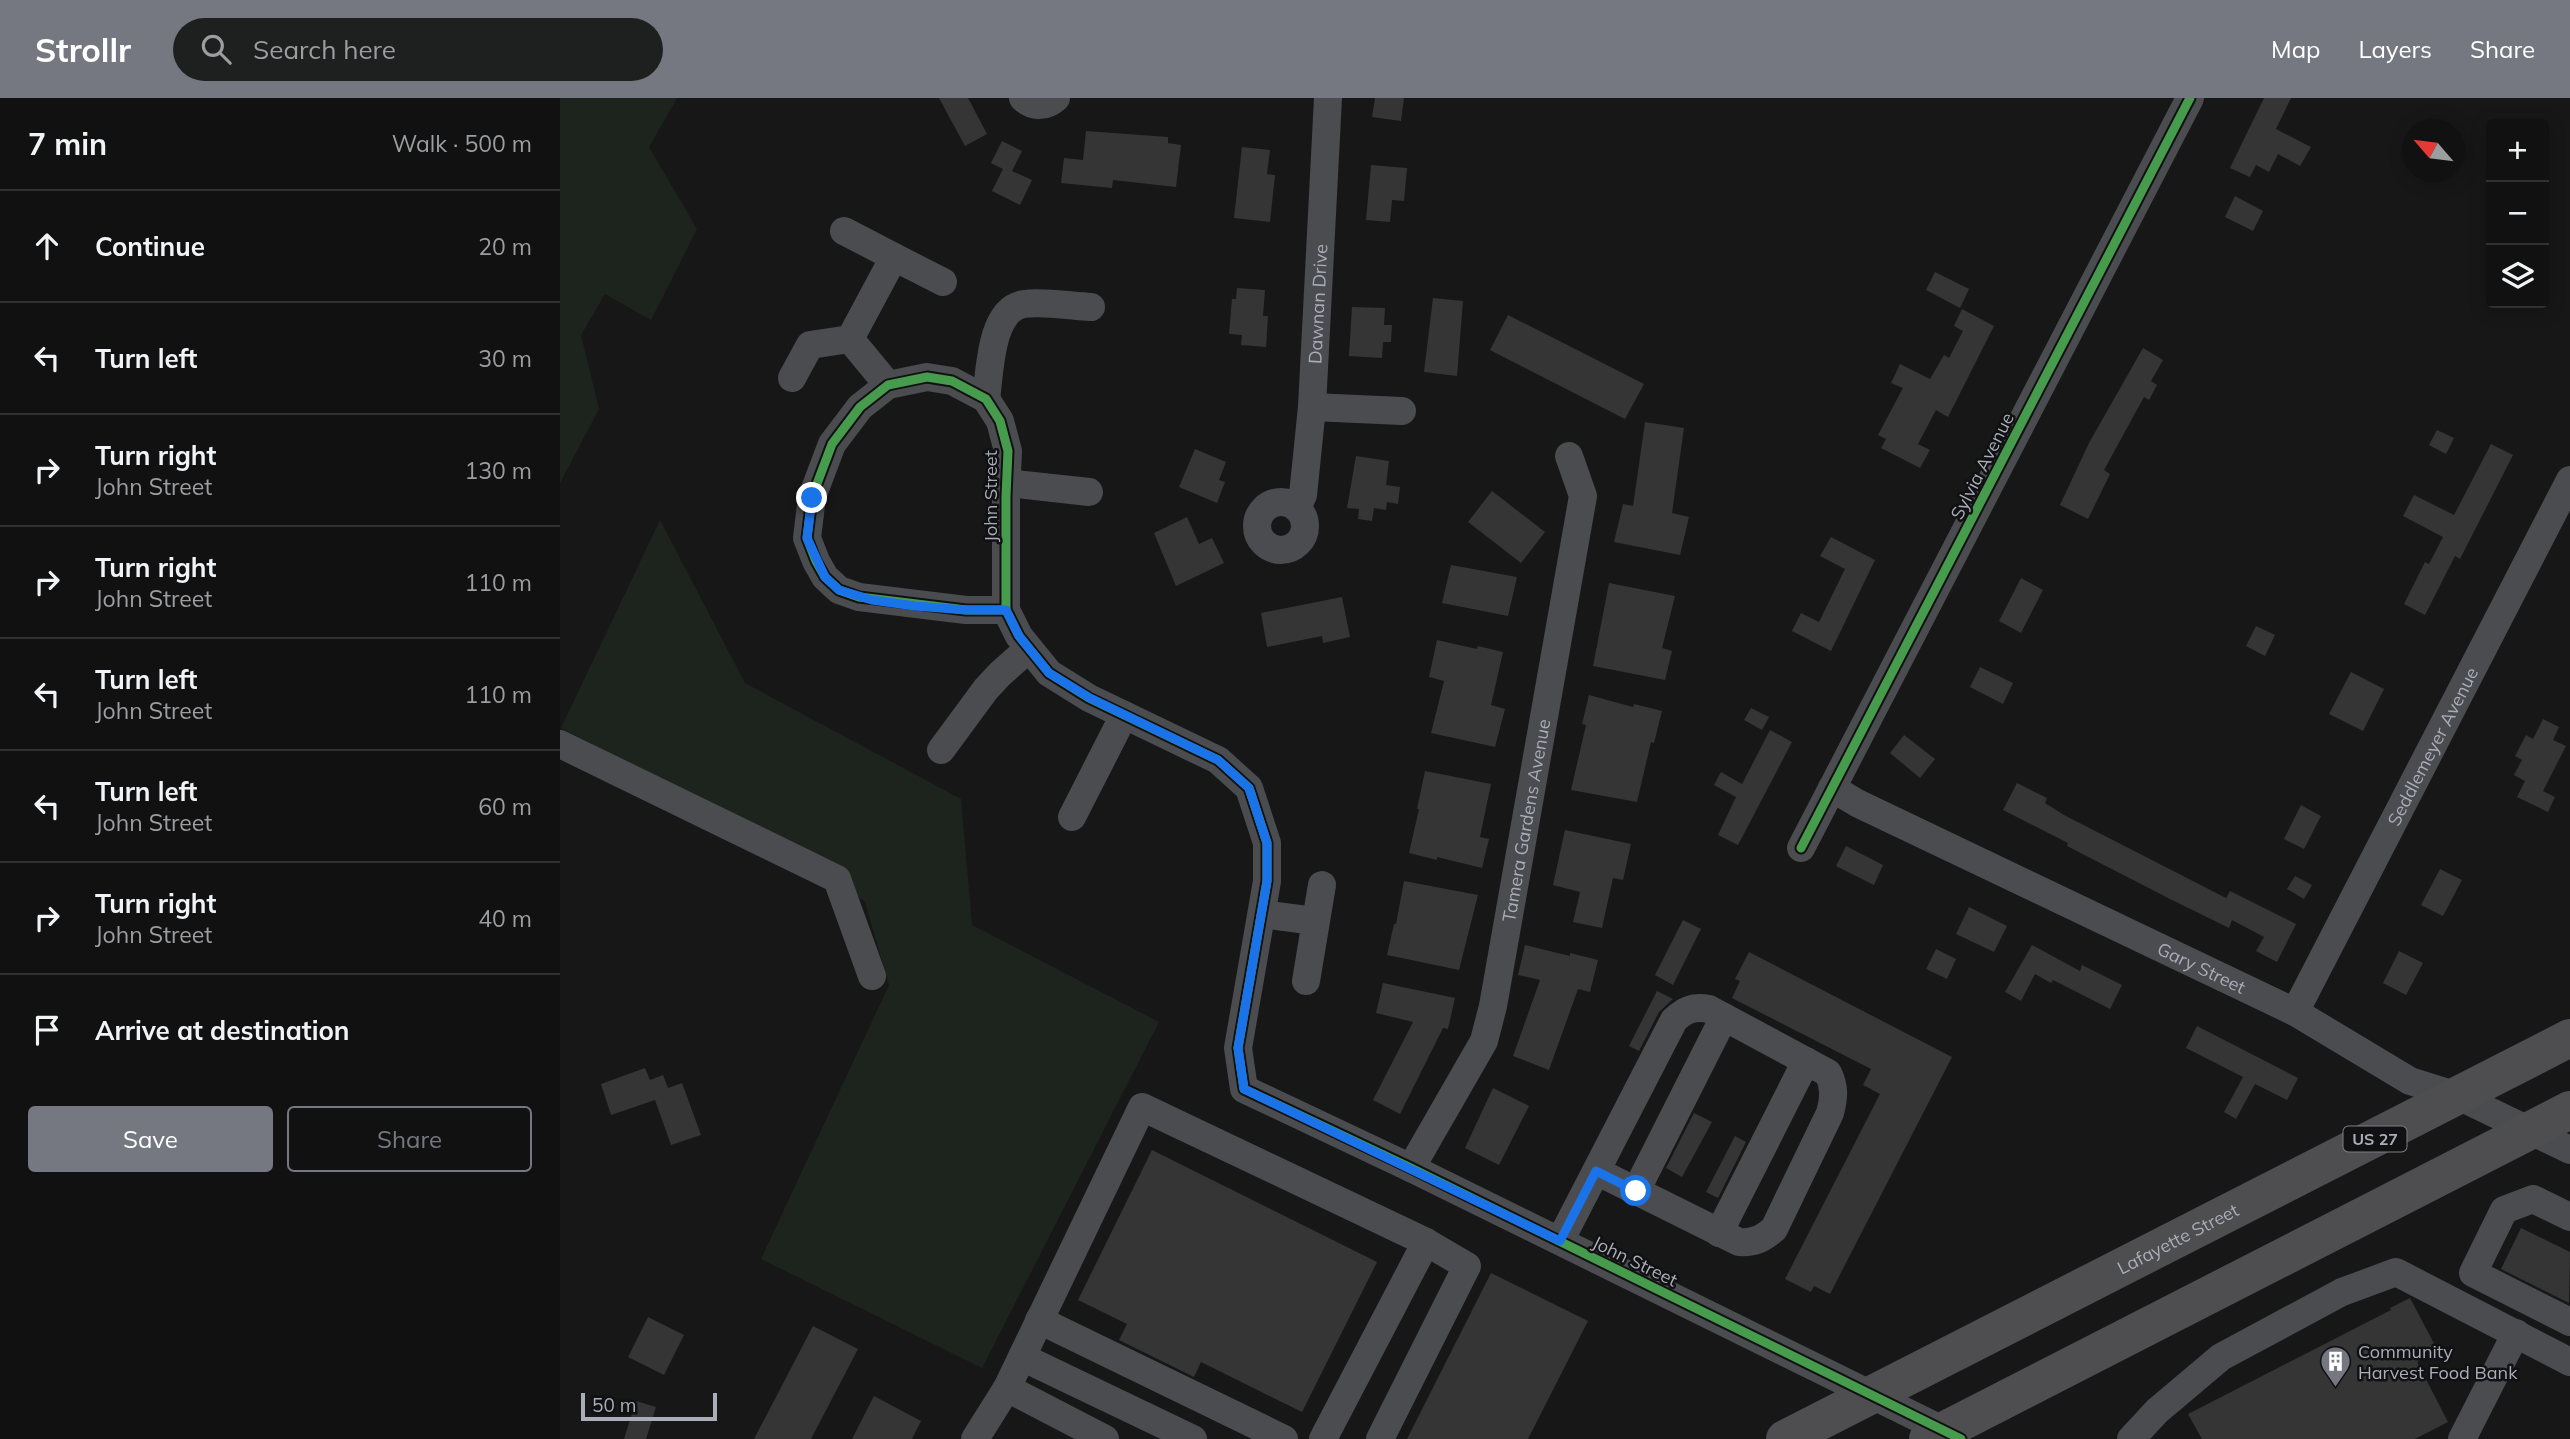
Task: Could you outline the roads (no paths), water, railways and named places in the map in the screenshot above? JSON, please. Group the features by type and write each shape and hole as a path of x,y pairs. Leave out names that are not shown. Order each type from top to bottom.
{"highway":[{"name":"Lafayette Street","path":"1785,1439 2570,1038"},
{"path":"1944,1436 2570,1111"}],"street":[{"path":"1023,98 1034,105 1043,106 1056,98"},
{"name":"Dawnan Drive","path":"1297,508 1303,495 1312,407 1328,98"},
{"name":"Sylvia Avenue","path":"1801,848 2190,98"},
{"path":"844,231 943,282"},
{"path":"850,339 894,257"},
{"path":"1006,610 966,610 859,597 839,590 825,577 807,538 812,498 832,444 860,407 888,385 927,377 952,381 986,399 997,327 1006,313 1023,304 1091,307"},
{"path":"792,378 810,345 850,339"},
{"path":"850,339 888,385"},
{"name":"John Street","path":"986,399 1000,421 1009,451 1006,610 1028,649 1049,673 1090,698 1218,760 1249,788 1267,843 1267,881 1238,1048 1244,1089 1560,1241 1870,1395 1944,1436"},
{"path":"1312,407 1402,411"},
{"name":"Tamera Gardens Avenue","path":"1411,1168 1485,1041 1493,1006 1583,496 1569,456"},
{"name":"Seddlemeyer Avenue","path":"2295,1012 2570,480"},
{"path":"1007,483 1089,492"},
{"path":"941,750 986,689 1028,649"},
{"path":"1072,817 1124,715"},
{"path":"560,744 837,879 872,976"},
{"name":"Gary Street","path":"1832,788 1857,803 2295,1012 2410,1081 2458,1096 2570,1150"},
{"path":"1306,981 1322,885"},
{"path":"1262,914 1315,922"},
{"path":"1560,1241 1596,1171 1674,1020 1685,1011 1697,1006 1709,1009 1828,1073 1833,1083 1834,1098 1830,1113 1774,1229 1763,1239 1752,1243 1739,1242 1596,1171"},
{"path":"1636,1191 1724,1017"},
{"path":"1719,1233 1806,1061"},
{"path":"975,1439 1007,1388 1142,1107 1426,1242 1466,1266 1380,1439"},
{"path":"2570,1217 2533,1199 2504,1210 2473,1273 2570,1322"},
{"path":"1323,1439 1426,1242"},
{"path":"2131,1439 2157,1411 2221,1357 2342,1292 2396,1272 2570,1362"},
{"path":"1040,1320 1284,1439"},
{"path":"2462,1439 2516,1333"},
{"path":"1022,1357 1193,1439"},
{"path":"1007,1388 1105,1439"}],"place":[{"name":"Community Harvest Food Bank","path":"2335,1388"}]}
